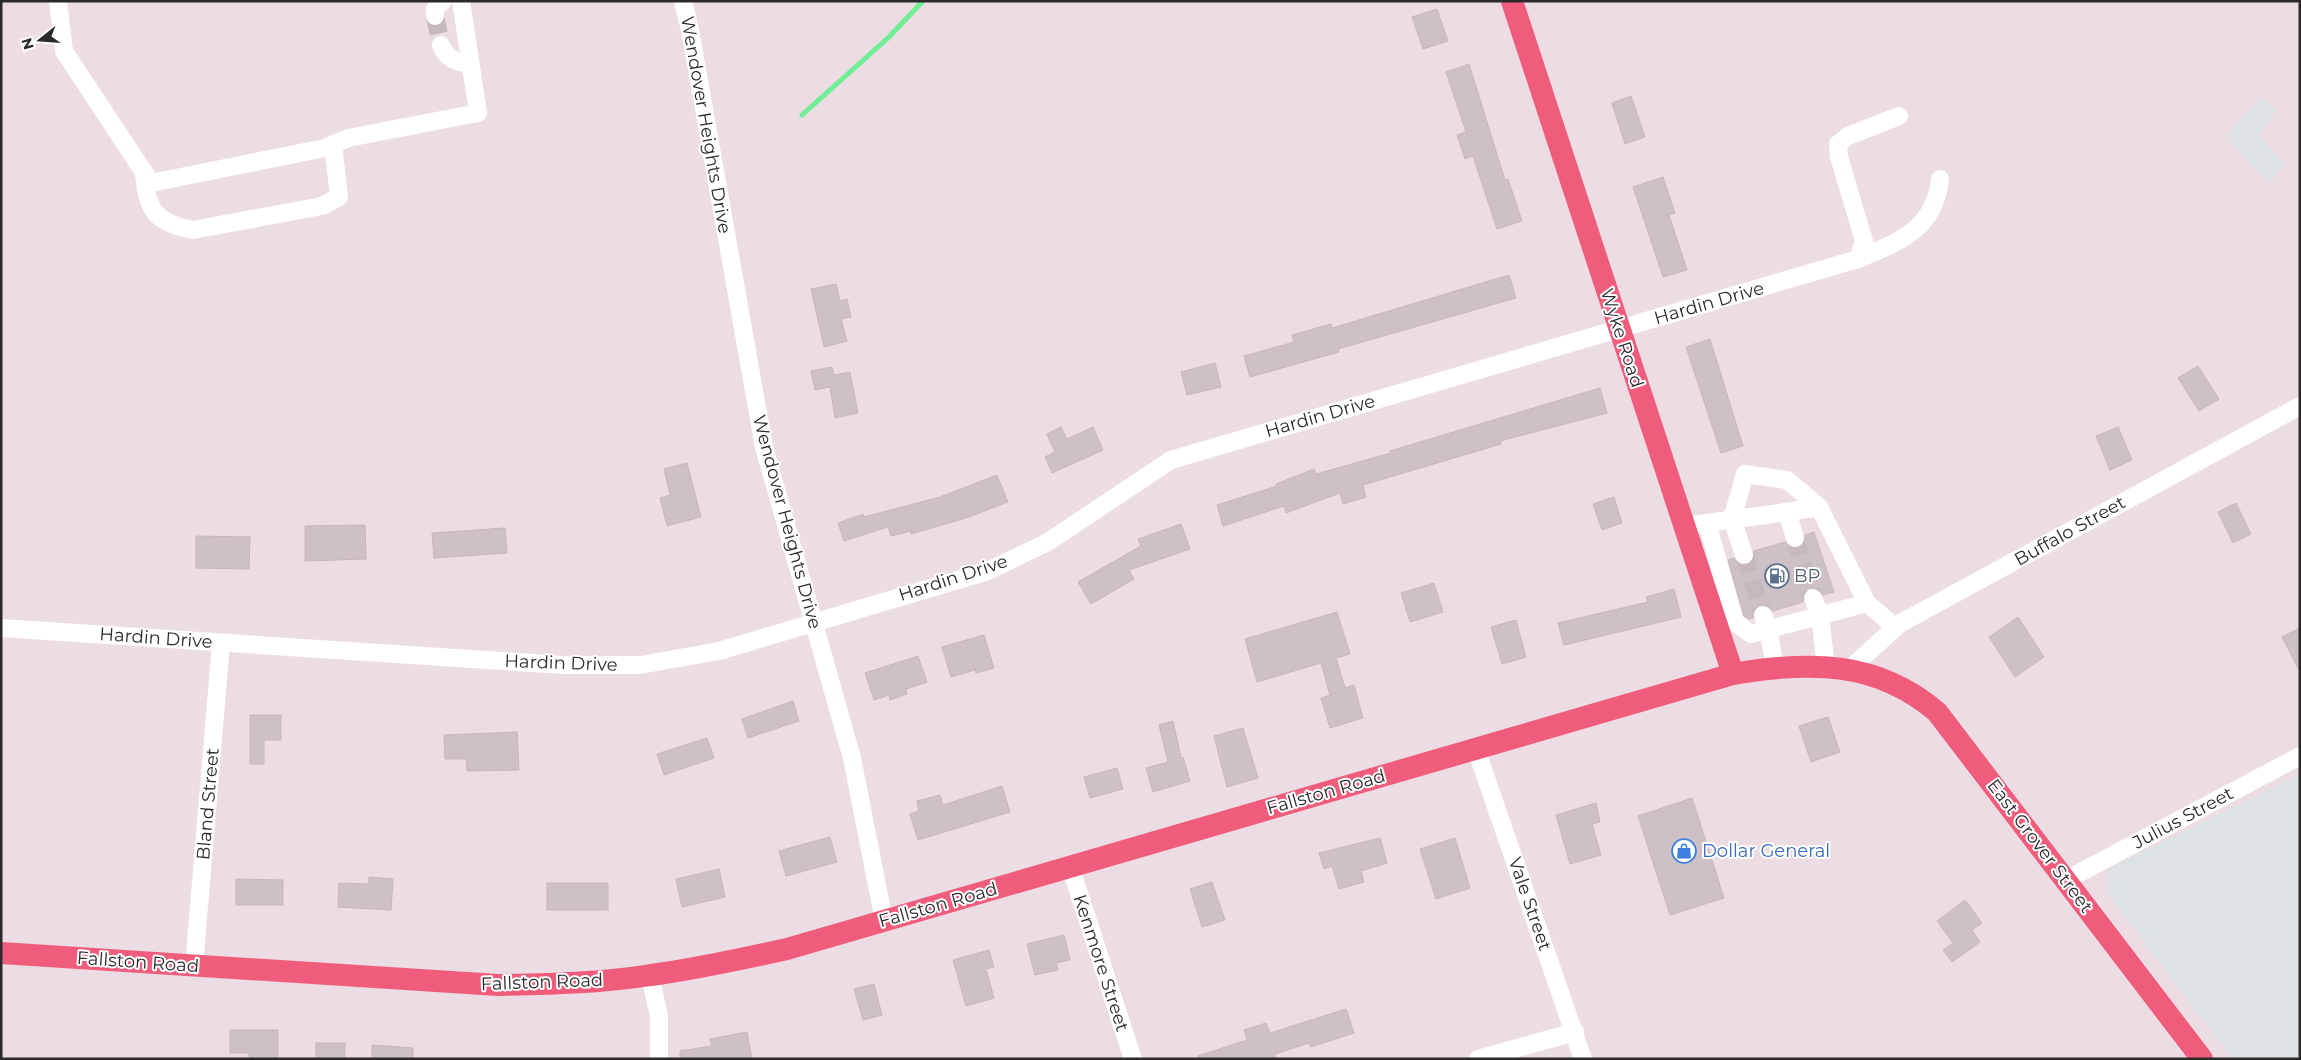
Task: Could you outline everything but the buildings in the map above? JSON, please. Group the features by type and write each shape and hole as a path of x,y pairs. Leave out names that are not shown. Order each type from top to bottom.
{"main road":[{"name":"Wyke Road","path":"1512,1 1684,526 1717,594 1733,674"},
{"name":"Fallston Road","path":"1,953 498,985 559,983 650,976 725,963 787,949 1733,674 1775,667 1826,666 1850,669"},
{"name":"East Grover Street","path":"1850,669 1886,679 1904,687 1937,712 2202,1059"}],"street":[{"path":"58,1 64,51 151,183 325,148 348,138 478,113 460,1"},
{"name":"Wendover Heights Drive","path":"683,1 690,30 764,447 852,758 884,921"},
{"path":"441,45 443,51 454,61 470,64"},
{"path":"1858,259 1864,241 1839,157 1838,144 1848,136 1898,116"},
{"path":"144,172 145,195 150,209 176,227 193,230 322,206 339,196 333,144"},
{"name":"Hardin Drive","path":"1,628 553,664 640,665 719,651 813,621 988,571 1048,542 1172,460 1858,259 1900,242 1925,222 1939,196 1940,179"},
{"name":"Buffalo Street","path":"1850,669 1895,627 2300,406"},
{"path":"1744,555 1732,520 1744,474 1787,480 1819,507 1867,603 1895,627"},
{"path":"1684,526 1819,507"},
{"path":"1786,512 1795,538"},
{"path":"1707,523 1717,594 1735,622 1751,634 1765,622 1820,615 1867,603"},
{"path":"1813,598 1820,615 1826,666"},
{"path":"1765,622 1775,667"},
{"name":"Bland Street","path":"194,966 221,643"},
{"name":"Vale Street","path":"1476,749 1583,1059"},
{"name":"Julius Street","path":"2066,880 2300,756"},
{"name":"Kenmore Street","path":"1070,866 1133,1059"},
{"path":"650,976 659,1016 659,1059"},
{"path":"1478,1059 1575,1032"}],"shaded area":[{"path":"2262,98 2276,110 2259,135 2285,165 2269,183 2235,147 2228,133"},
{"path":"2300,775 2300,1059 2233,1059 2107,893 2109,868"}],"waterway":[{"path":"802,115 889,37 923,1"}],"tunnel":[{"path":"435,16 441,45"},
{"path":"1795,538 1813,598"},
{"path":"1744,555 1763,615"}],"place":[{"name":"BP","path":"1777,576"},
{"name":"Dollar General","path":"1684,851"}]}
